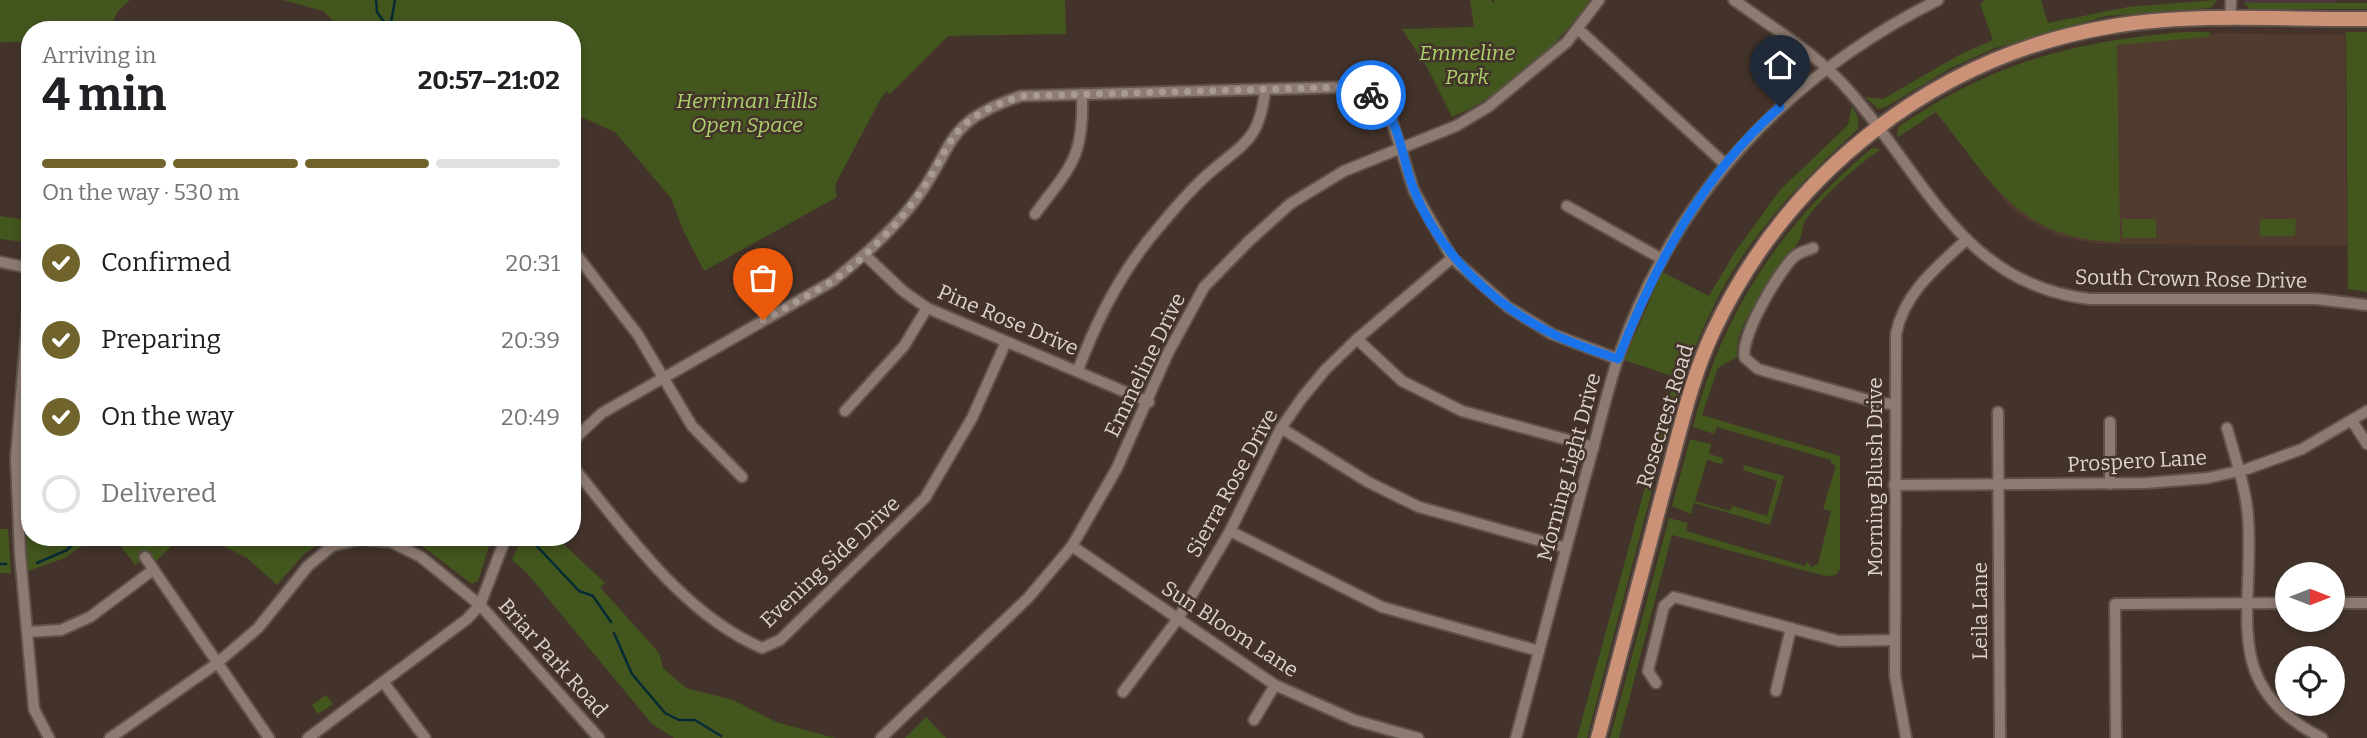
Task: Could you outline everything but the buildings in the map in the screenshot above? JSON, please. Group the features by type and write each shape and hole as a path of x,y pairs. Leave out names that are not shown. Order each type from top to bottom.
{"main road":[{"name":"Rosecrest Road","path":"1598,738 1681,426 1713,333 1745,272 1792,207 1829,167 1878,125 1947,82 2004,55 2071,34 2140,23 2367,19"}],"street":[{"name":"Emmeline Drive","path":"881,738 1028,598 1072,546 1117,468 1149,402 1168,353 1205,287 1249,241 1290,204 1344,171 1456,126 1488,107 1526,79 1578,29 1599,0"},
{"name":"South Crown Rose Drive","path":"1734,0 1826,66 1878,125 1965,241 1991,263 2027,284 2063,296 2091,299 2316,299 2367,305"},
{"name":"Morning Light Drive","path":"1516,738 1618,359 1662,259 1725,163 1762,123 1826,66 1889,25 1938,0"},
{"path":"2230,20 2231,0"},
{"path":"1578,29 1725,163"},
{"path":"581,433 602,413 833,281 865,255 912,205 955,132 974,114 1021,96 1347,87 1369,94 1387,106 1414,191 1452,258 1508,307 1552,334 1618,359"},
{"path":"1078,370 1094,327 1158,227 1206,176 1248,142 1262,119 1265,91"},
{"path":"1035,214 1075,161 1083,126 1082,94"},
{"path":"1567,206 1662,259"},
{"name":"Morning Blush Drive","path":"1906,738 1897,700 1895,640 1895,343 1904,308 1919,286 1965,241"},
{"path":"1813,248 1791,260 1746,339 1744,354 1758,369 1879,403 1894,404"},
{"name":"Pine Rose Drive","path":"865,255 903,291 927,308 1149,402"},
{"name":"Sierra Rose Drive","path":"1123,692 1177,620 1230,531 1281,428 1325,370 1452,258"},
{"path":"581,261 638,335 692,426 742,477"},
{"path":"0,262 21,266"},
{"path":"845,411 904,346 927,308"},
{"path":"1357,339 1402,381 1462,411 1594,447"},
{"name":"Evening Side Drive","path":"581,476 677,588 740,638 762,648 780,640 925,498 972,418 1006,342"},
{"path":"21,397 16,458 21,537"},
{"name":"Prospero Lane","path":"1895,485 2178,482 2238,472 2302,449 2367,411"},
{"name":"Leila Lane","path":"1998,412 2000,738"},
{"path":"2352,421 2367,444"},
{"path":"2110,422 2110,484"},
{"path":"1281,428 1368,482 1405,501 1448,517 1566,548"},
{"path":"2227,428 2248,517 2250,656 2264,693 2283,715 2322,738"},
{"path":"1230,531 1382,607 1539,651"},
{"path":"22,546 34,709 49,738"},
{"name":"Briar Park Road","path":"110,738 216,664 258,628 308,566 332,546"},
{"name":"Briar Park Road","path":"399,546 421,557 480,605 599,738"},
{"path":"308,738 467,619 480,605 503,546"},
{"name":"Sun Bloom Lane","path":"1072,546 1275,685 1354,720 1418,738"},
{"path":"145,557 269,738"},
{"path":"27,632 61,630 90,617 153,569"},
{"path":"1656,683 1648,671 1664,606 1674,597 1839,641 1895,640"},
{"path":"2116,738 2115,604 2275,603"},
{"path":"2345,603 2367,603"},
{"path":"1776,691 1791,628"},
{"path":"384,683 425,738"},
{"path":"1254,720 1275,685"}],"shaded area":[{"path":"2244,0 2336,0 2336,3 2244,3"},
{"path":"2192,33 2345,35 2347,246 2096,244 2058,236 2022,217 2007,204 1931,106 2101,42"}],"green space":[{"path":"0,0 130,0 118,11 113,21 21,21 21,42 0,42"},
{"name":"Herriman Hills Open Space","path":"283,0 1065,0 1066,34 948,36 890,94 886,91 835,185 837,197 704,271 683,230 671,198 615,132 581,117 581,21 334,21 323,11"},
{"name":"Emmeline Park","path":"1470,0 1491,0 1493,3 1495,0 1590,0 1563,34 1528,68 1491,97 1452,117 1428,69 1402,29 1474,27"},
{"path":"1985,0 2041,0 2048,23 2128,7 2217,0 2211,8 2106,16 1996,48 1994,44 1995,48 1951,68 1886,107 1878,109 1865,97 1883,99 1959,55 1993,40 1980,4"},
{"path":"2244,3 2367,3 2367,9 2250,9"},
{"path":"2182,32 2210,32 2208,37 2117,45 2120,242 2085,239 2056,231 2032,219 1992,184 1936,112 1897,138 1898,127 1967,86 2000,71 2033,59 2103,42"},
{"path":"2346,32 2367,32 2367,292 2348,289"},
{"path":"1852,106 1858,117 1858,129 1809,176 1764,226 1721,291 1707,320 1673,412 1587,738 1577,738 1675,377 1624,360 1662,272 1709,296 1735,252 1781,189 1848,125"},
{"path":"1872,148 1881,149 1841,181 1806,219 1800,239 1743,326 1737,357 1718,368 1702,415 1840,456 1840,569 1836,575 1825,576 1672,535 1619,738 1610,738 1669,518 1688,523 1686,531 1805,566 1807,561 1811,567 1818,564 1831,511 1823,509 1836,466 1831,460 1717,427 1714,434 1693,427 1705,385 1721,345 1760,272 1810,207"},
{"path":"0,216 21,219 21,242 0,239"},
{"path":"2122,219 2156,219 2156,238 2122,238"},
{"path":"2260,219 2296,219 2295,236 2260,236"},
{"path":"1690,439 1711,444 1709,454 1723,458 1722,464 1707,460 1695,501 1730,511 1732,506 1767,516 1777,481 1743,470 1744,465 1784,476 1770,525 1694,503 1691,514 1672,506"},
{"path":"0,529 8,529 11,573 0,573"},
{"path":"27,546 82,546 65,558 28,571"},
{"path":"121,546 172,546 155,562 149,554 135,565"},
{"path":"223,546 316,546 303,555 277,585 247,558"},
{"path":"422,546 489,546 478,581 472,584"},
{"path":"518,546 566,546 605,583 600,587 659,653 663,668 686,688 733,700 776,722 835,738 674,738 652,724 527,573 512,560"},
{"path":"326,695 333,704 318,714 312,705"},
{"path":"926,717 946,738 905,738"}],"waterway":[{"path":"376,0 377,12 384,21"},
{"path":"391,21 395,0"},
{"path":"37,563 71,546"},
{"path":"537,546 579,591 593,596 611,622"},
{"path":"0,564 6,564"},
{"path":"614,633 632,674 665,713 679,720 695,720 721,736"}],"way so far":[{"path":"763,320 833,281 865,255 912,205 955,132 974,114 1000,103 1021,96 1347,87 1371,95"}],"route":[{"path":"1371,95 1387,106 1414,191 1452,258 1508,307 1552,334 1618,359 1662,259 1693,209 1725,163 1780,107"}]}
